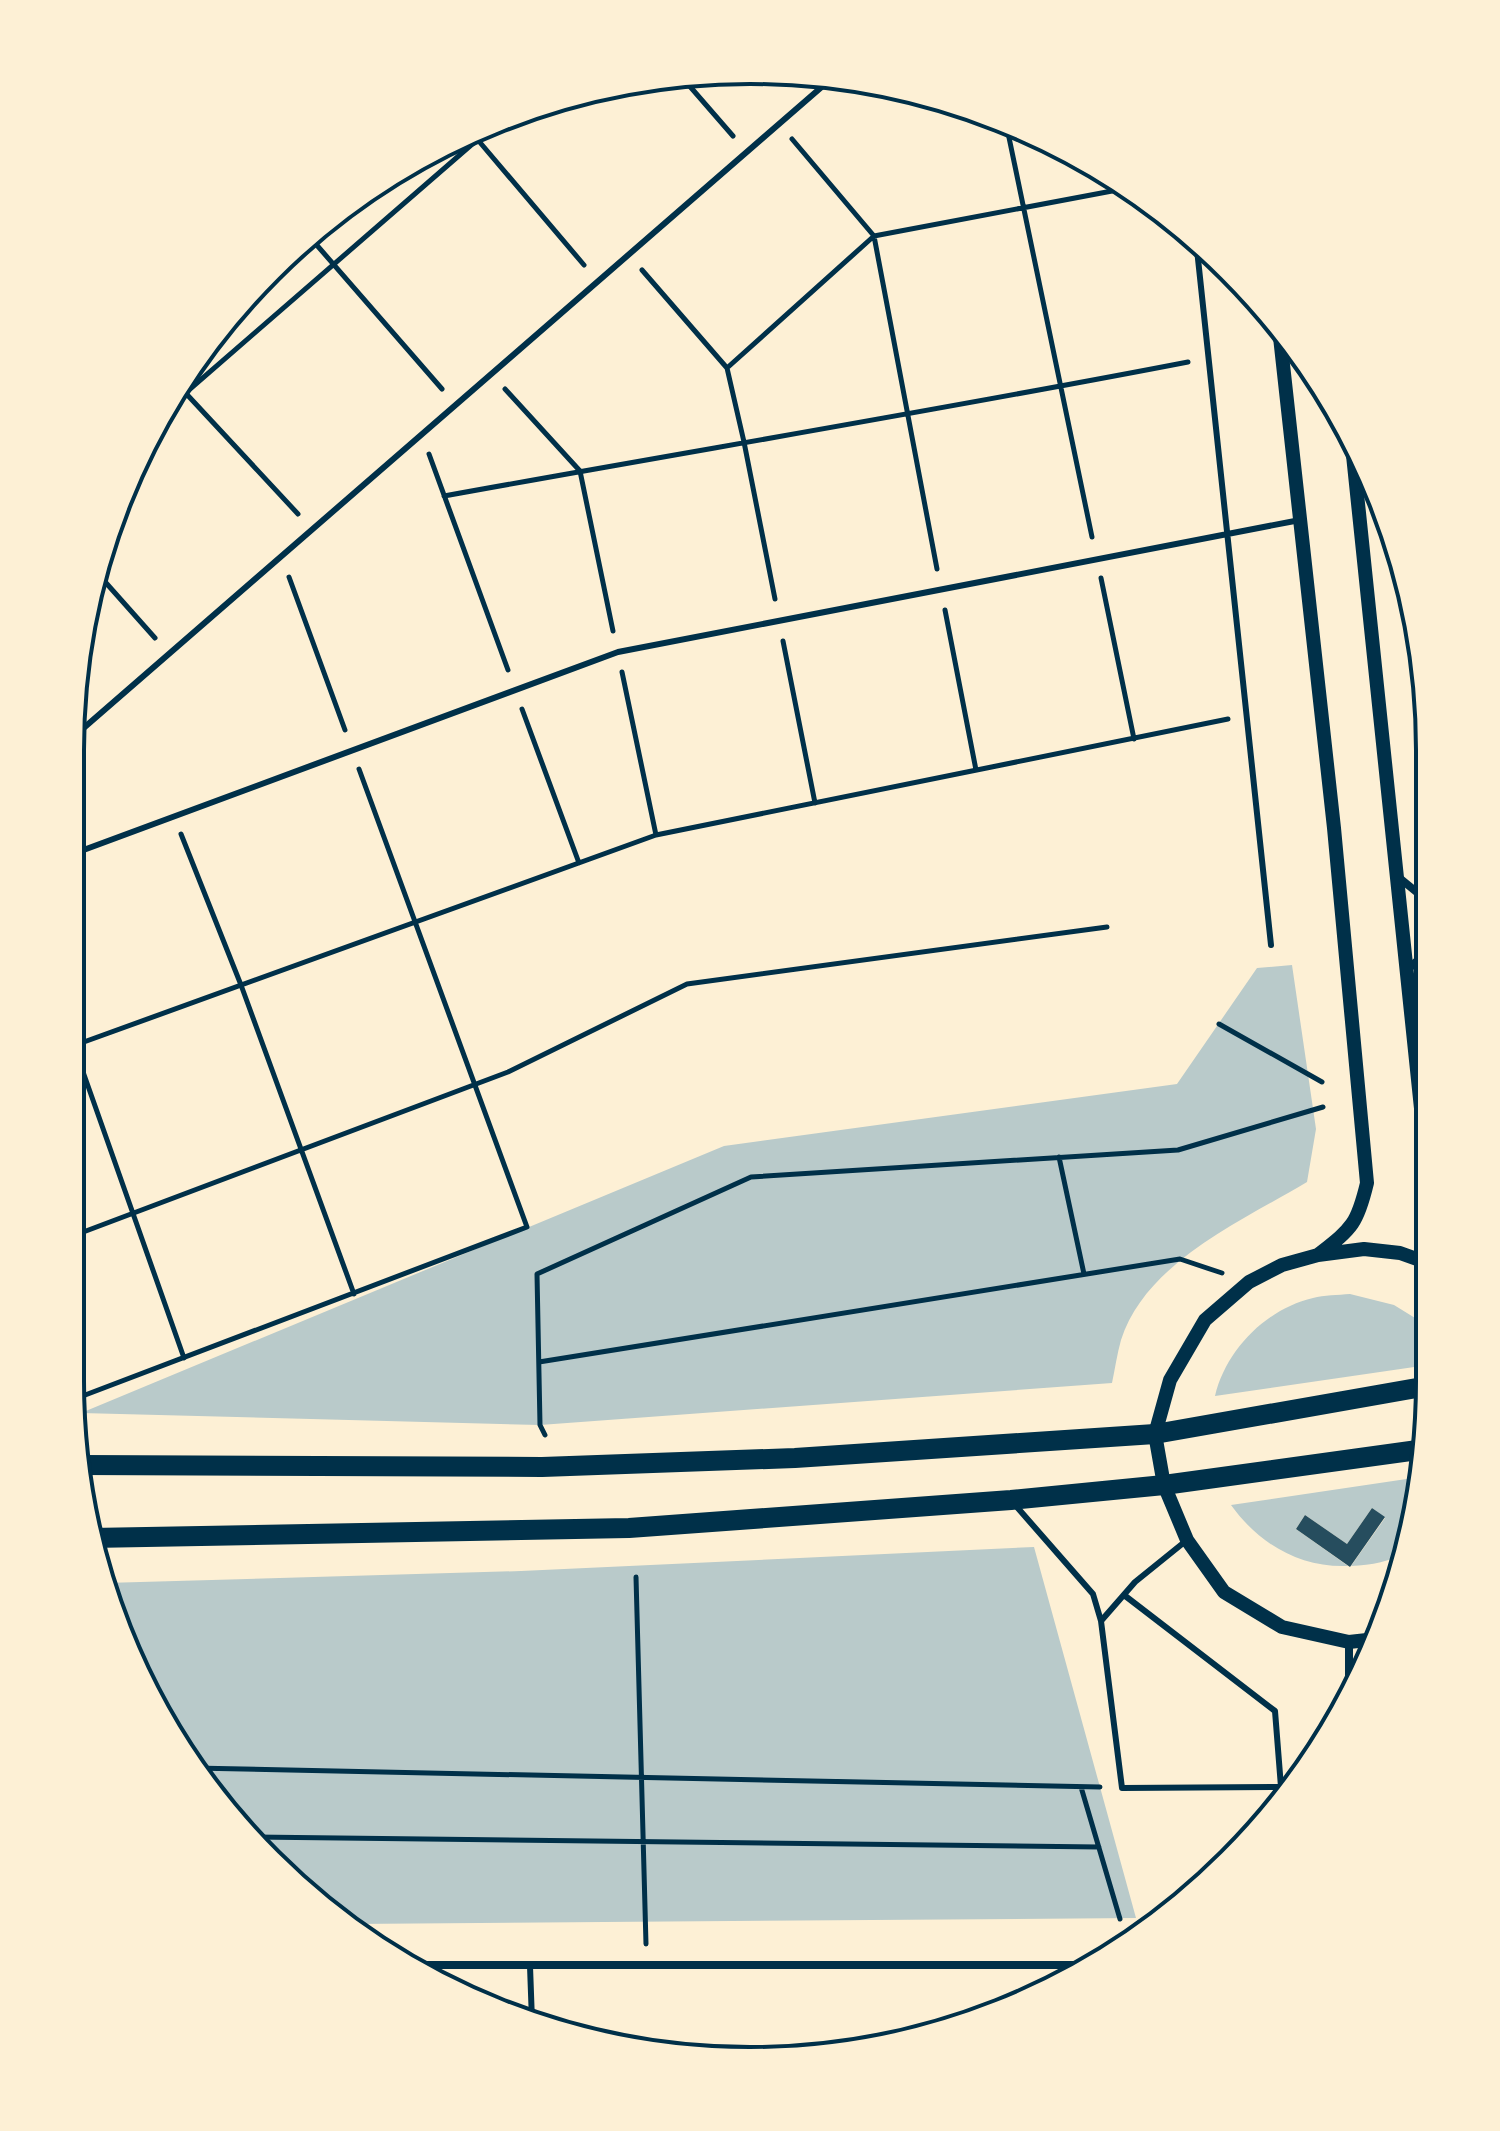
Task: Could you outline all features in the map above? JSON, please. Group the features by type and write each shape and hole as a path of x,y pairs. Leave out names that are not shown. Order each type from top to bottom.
{"main road":[{"path":"90,1465 542,1467 795,1458 1155,1434 1416,1388"},
{"path":"103,1538 629,1528 1011,1500 1164,1485 1412,1451"}],"street":[{"path":"1281,350 1334,828 1367,1183 1360,1214 1346,1233 1318,1255"},
{"path":"1355,472 1416,1064"},
{"path":"1397,876 1416,892"},
{"path":"1406,971 1416,962"},
{"path":"1363,1640 1349,1642 1282,1627 1224,1592 1187,1540 1164,1485 1155,1434 1170,1380 1205,1320 1249,1282 1282,1265 1318,1255 1364,1249 1400,1253 1416,1259"},
{"path":"1349,1642 1349,1672"},
{"path":"430,1965 1070,1965"}],"lane":[{"path":"85,727 820,88"},
{"path":"1198,257 1271,945"},
{"path":"84,850 618,652 1300,520"},
{"path":"1011,1500 1093,1594 1101,1621 1122,1788 1277,1787"},
{"path":"1101,1621 1135,1582 1187,1540"},
{"path":"1124,1595 1275,1711 1281,1782"},
{"path":"530,1966 532,2010"}],"path":[{"path":"690,87 747,151"},
{"path":"779,123 874,236 976,770"},
{"path":"1009,137 1134,739"},
{"path":"480,142 598,281"},
{"path":"190,389 472,146"},
{"path":"727,368 874,236 1112,191"},
{"path":"317,244 455,405"},
{"path":"628,255 727,368 815,803"},
{"path":"444,496 908,416 1208,358"},
{"path":"491,374 580,471 656,835"},
{"path":"187,394 312,529"},
{"path":"421,434 579,863"},
{"path":"84,1395 527,1227 281,556"},
{"path":"106,583 169,654"},
{"path":"84,1043 656,835 1246,716"},
{"path":"174,816 241,985 354,1294"},
{"path":"84,1232 508,1072 687,984 1107,927"},
{"path":"1219,1024 1322,1082"},
{"path":"84,1078 135,1212 184,1358"},
{"path":"545,1435 540,1425 537,1274 751,1177 1178,1150 1323,1107"},
{"path":"1059,1157 1084,1274"},
{"path":"539,1362 1180,1259 1249,1282"},
{"path":"636,1577 647,1965"},
{"path":"209,1768 1081,1787 1120,1919"},
{"path":"265,1837 1099,1847"}],"shaded area":[{"path":"1292,965 1316,1129 1307,1182 1199,1246 1151,1288 1134,1312 1121,1340 1112,1383 540,1425 85,1413 724,1146 1177,1084 1257,968"},
{"path":"1350,1294 1394,1305 1416,1319 1416,1367 1215,1396 1228,1363 1250,1334 1279,1311 1317,1297"},
{"path":"1408,1479 1391,1559 1374,1564 1351,1566 1385,1518 1372,1508 1347,1544 1305,1515 1296,1529 1348,1566 1330,1566 1282,1551 1254,1531 1231,1505"},
{"path":"1034,1547 1136,1918 365,1924 311,1882 279,1852 249,1820 196,1751 153,1676 115,1583 521,1571"}],"building":[{"path":"1372,1508 1385,1517 1350,1567 1296,1529 1305,1515 1347,1544"}]}
